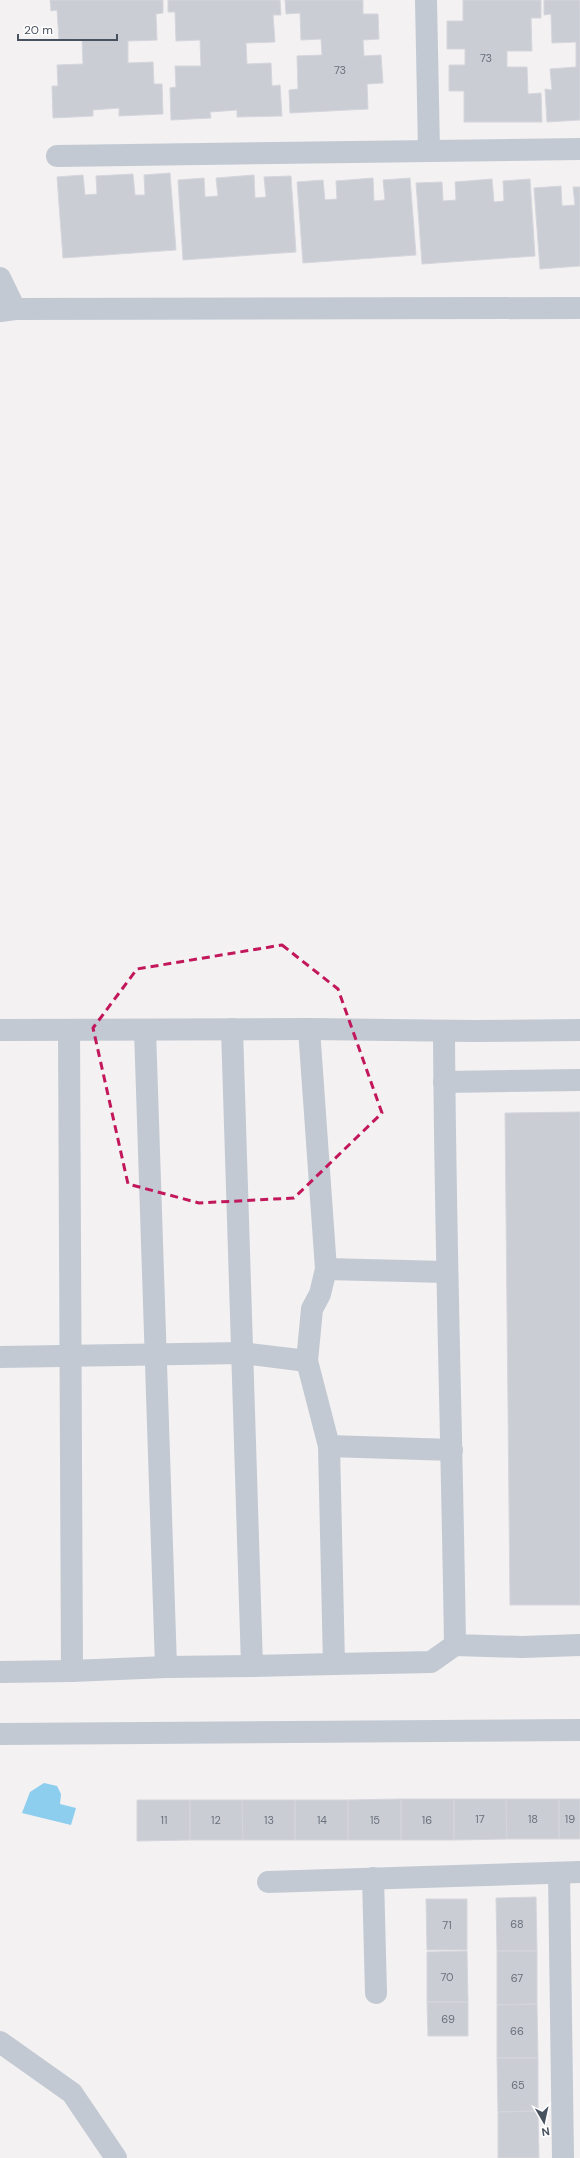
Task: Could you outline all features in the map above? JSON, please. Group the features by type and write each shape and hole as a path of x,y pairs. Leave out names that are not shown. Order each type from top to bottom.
{"street":[{"path":"426,0 429,150"},
{"path":"57,156 580,149"},
{"path":"0,278 8,310 580,308"},
{"path":"309,1028 326,1269 320,1294 312,1309 307,1361 329,1446 334,1664"},
{"path":"0,1030 309,1028 444,1031 580,1030"},
{"path":"232,1029 252,1666"},
{"path":"69,1030 72,1671"},
{"path":"145,1030 166,1667"},
{"path":"444,1031 446,1272 452,1450 455,1645"},
{"path":"444,1082 580,1080"},
{"path":"326,1269 446,1272"},
{"path":"0,1357 242,1354 307,1361"},
{"path":"329,1446 452,1450"},
{"path":"0,1672 431,1662 455,1645 522,1647 580,1646"},
{"path":"0,1734 580,1730"},
{"path":"268,1882 580,1872"},
{"path":"559,1873 563,2158"},
{"path":"373,1878 376,1993"},
{"path":"0,2042 72,2093 116,2158"}],"highlighted area":[{"path":"282,945 338,989 382,1113 294,1198 199,1203 128,1184 93,1028 137,969"}],"water":[{"path":"44,1783 57,1786 61,1794 60,1804 76,1808 71,1825 22,1813 30,1792"}],"building":[{"path":"50,0 163,0 163,13 156,14 157,40 128,41 128,63 153,62 154,84 162,84 163,114 119,116 119,108 93,110 93,116 53,118 52,86 58,86 57,65 83,64 82,39 59,40 57,10 51,11"},
{"path":"168,0 280,0 281,15 273,15 275,42 246,43 247,64 271,63 272,86 280,85 282,116 237,117 237,110 210,112 211,118 171,120 170,88 176,87 175,66 201,66 200,40 176,41 175,12 168,12"},
{"path":"285,0 363,0 363,14 378,14 379,39 363,40 364,56 381,55 383,83 367,84 368,109 290,113 289,90 298,89 297,56 322,55 321,39 301,40 300,13 286,14"},
{"path":"463,0 541,0 541,18 531,18 532,51 507,51 507,67 527,67 528,94 541,93 542,122 464,122 464,91 449,91 449,65 465,65 465,49 447,49 447,21 463,21"},
{"path":"544,0 580,0 580,120 547,122 545,89 552,90 550,69 576,67 576,42 552,43 551,14 544,15"},
{"path":"170,173 176,250 63,258 57,177 83,175 85,195 97,194 96,176 133,174 135,195 145,195 144,175"},
{"path":"254,175 255,198 266,197 264,177 291,176 296,252 183,260 178,180 204,178 205,197 218,196 216,178"},
{"path":"373,178 374,201 385,200 383,180 410,178 416,255 303,263 297,182 323,180 325,200 337,199 336,181"},
{"path":"492,179 494,202 504,201 503,181 530,179 535,256 422,264 416,183 442,182 443,201 456,200 455,182"},
{"path":"561,186 562,206 575,205 573,187 580,187 580,266 540,269 534,188"},
{"path":"580,1112 580,1605 510,1605 505,1113"},
{"path":"401,1799 454,1799 454,1840 401,1840"},
{"path":"401,1799 401,1840 348,1840 348,1800"},
{"path":"454,1799 506,1799 507,1839 454,1840"},
{"path":"506,1799 559,1799 559,1839 507,1839"},
{"path":"559,1799 580,1799 580,1839 559,1839"},
{"path":"137,1800 190,1800 190,1840 137,1841"},
{"path":"190,1800 242,1800 243,1840 190,1840"},
{"path":"242,1800 295,1800 295,1840 243,1840"},
{"path":"295,1800 348,1800 348,1840 295,1840"},
{"path":"536,1897 537,1951 497,1951 496,1898"},
{"path":"426,1899 467,1899 467,1950 427,1950"},
{"path":"467,1951 468,2002 427,2002 427,1952"},
{"path":"497,1951 537,1951 537,2004 497,2005"},
{"path":"427,2002 468,2002 468,2036 428,2036"},
{"path":"537,2004 538,2058 497,2058 497,2005"},
{"path":"497,2058 538,2058 538,2111 498,2112"},
{"path":"538,2111 539,2158 498,2158 498,2112"}]}
